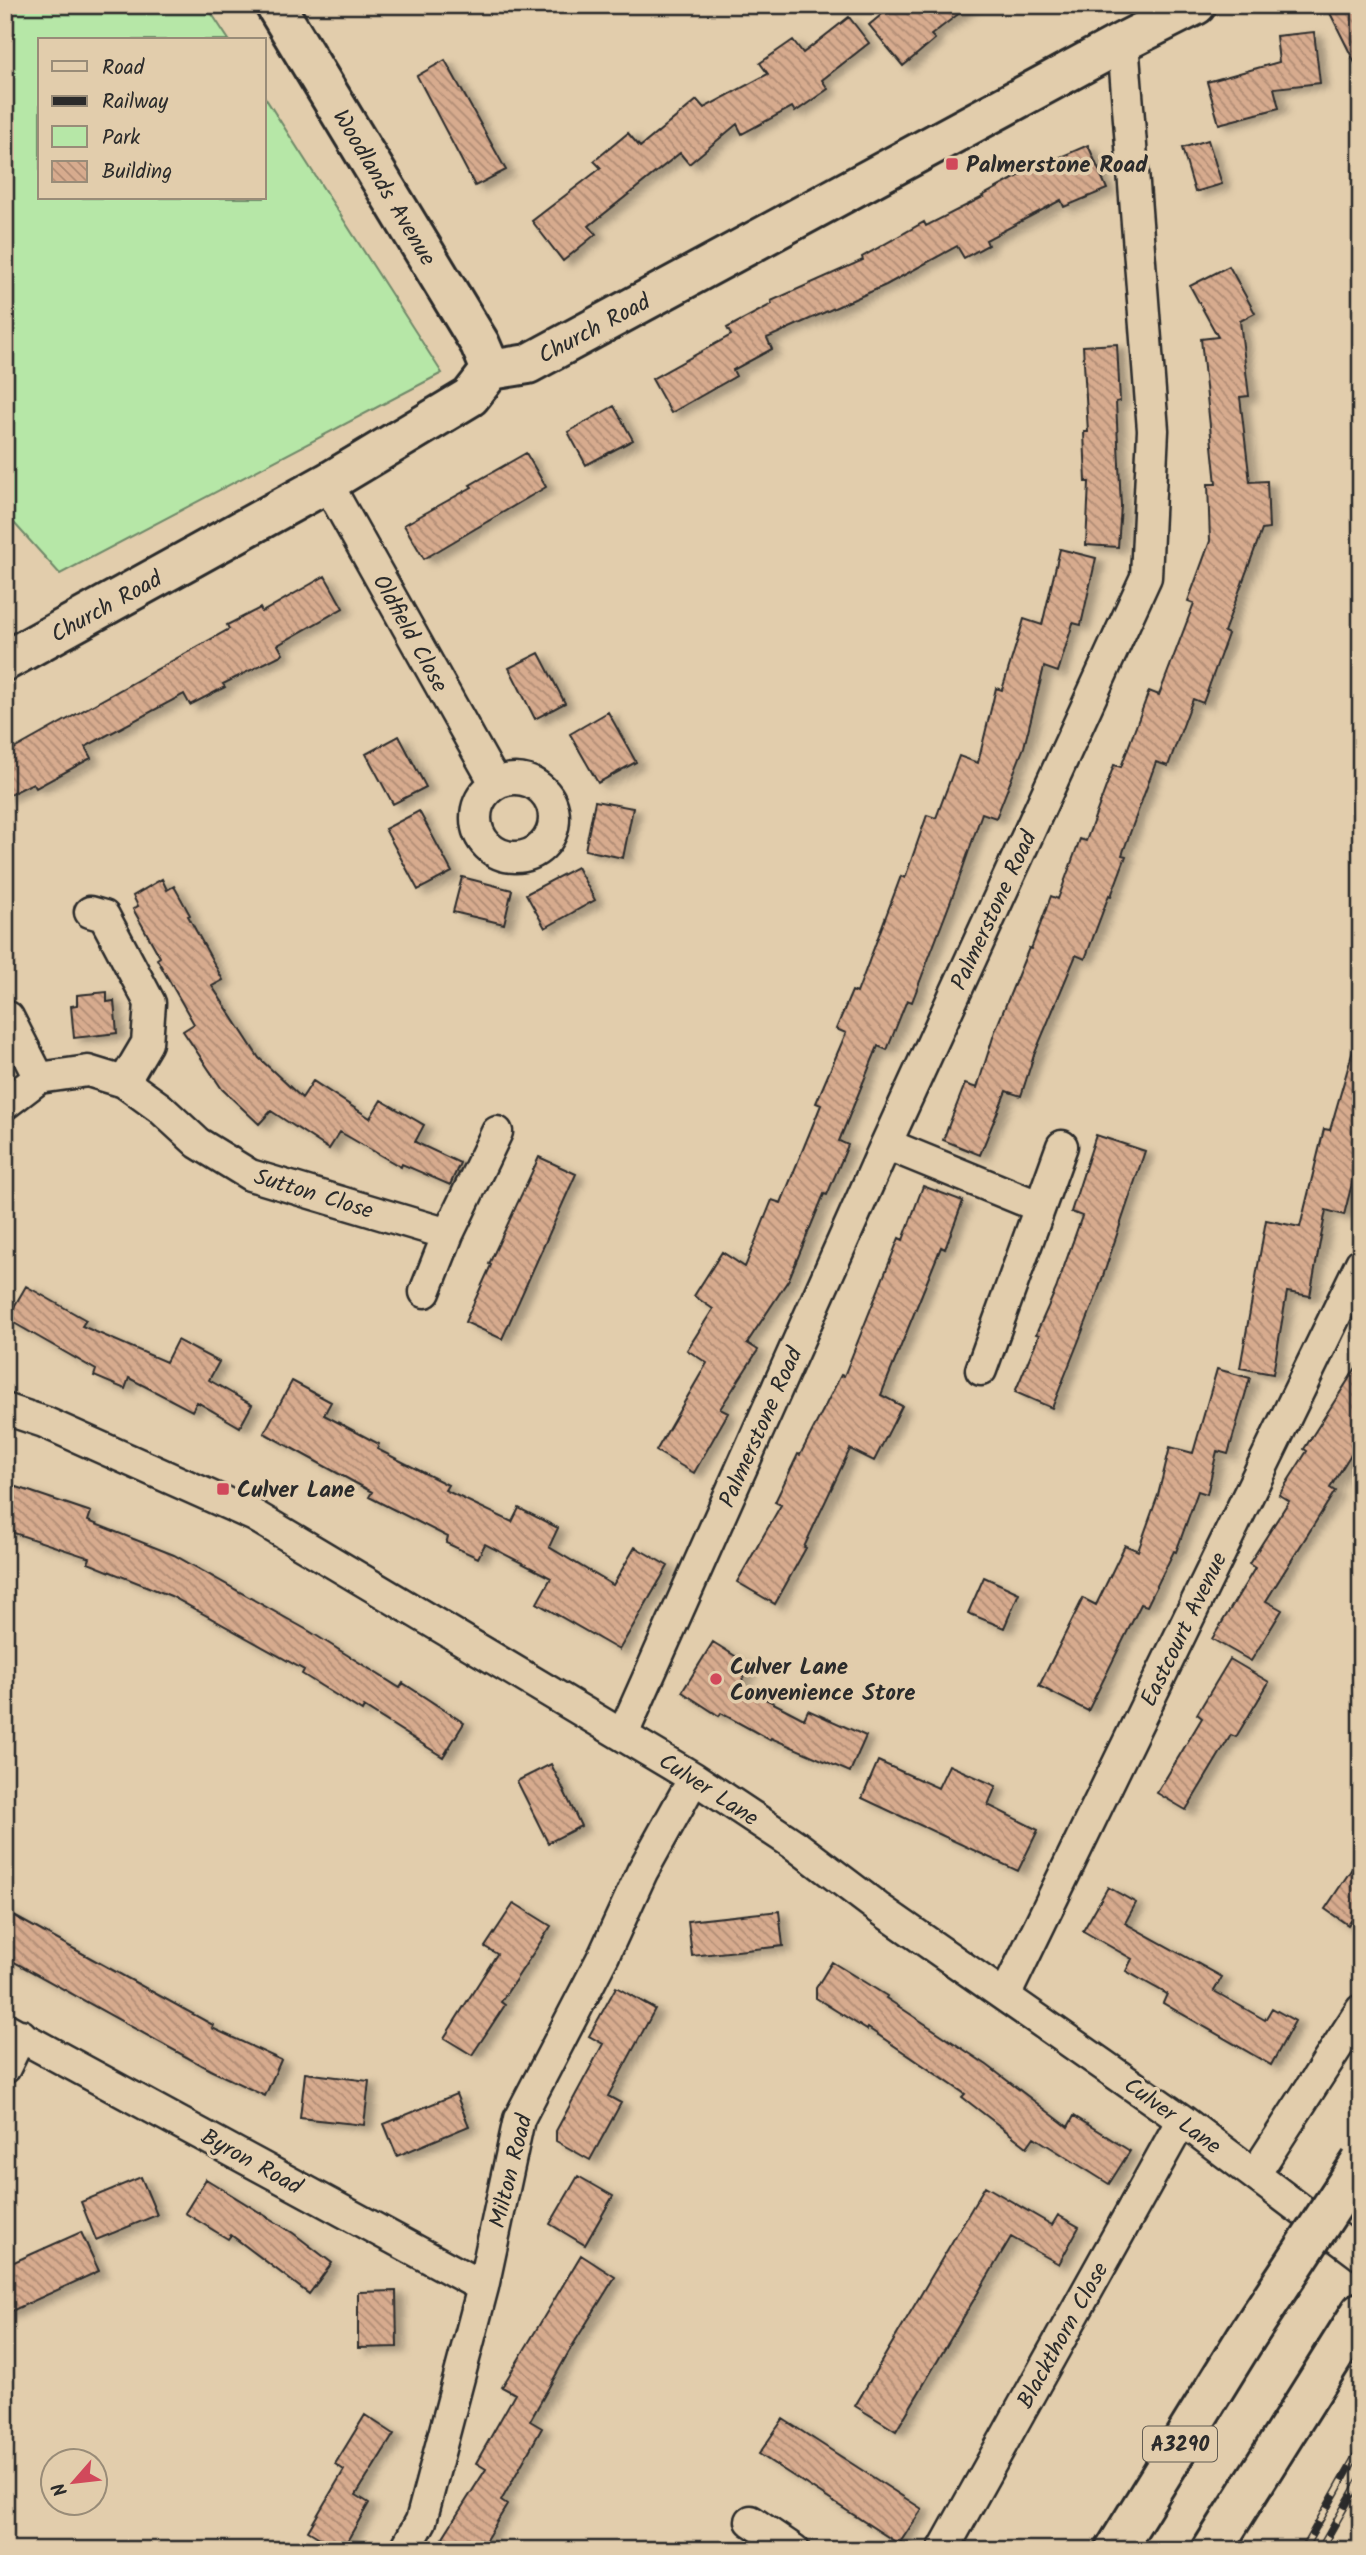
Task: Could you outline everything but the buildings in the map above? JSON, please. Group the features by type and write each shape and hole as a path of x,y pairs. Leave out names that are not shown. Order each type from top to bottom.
{"main road":[{"name":"Woodlands Avenue","path":"275,5 480,344 491,370"},
{"name":"Church Road","path":"5,661 327,483 470,397 491,370 528,363 1196,5"},
{"name":"A3290","path":"1115,2550 1245,2339 1361,2162"},
{"path":"1212,2550 1361,2312"}],"street":[{"name":"Palmerstone Road","path":"623,1734 886,1144 1146,577 1153,430 1123,42"},
{"name":"Oldfield Close","path":"327,483 495,783"},
{"path":"90,912 104,916 150,1003 146,1042 124,1082"},
{"path":"5,1104 38,1078 8,1017"},
{"name":"Sutton Close","path":"38,1078 88,1071 124,1082 160,1108 198,1143 250,1175 448,1234"},
{"path":"425,1292 448,1234 497,1132"},
{"path":"886,1144 1040,1207"},
{"path":"981,1370 1062,1146"},
{"name":"Eastcourt Avenue","path":"1005,1996 1361,1263"},
{"name":"Culver Lane","path":"5,1409 44,1422 256,1516 694,1778 795,1845 877,1907 1182,2120 1361,2255"},
{"name":"Milton Road","path":"405,2550 421,2521 482,2287 519,2119 604,1955 642,1872 694,1778"},
{"path":"1255,2174 1361,2010"},
{"name":"Byron Road","path":"5,2068 13,2032 482,2287"},
{"name":"Blackthorn Close","path":"943,2550 1182,2120"},
{"path":"751,2521 794,2550"}],"green space":[{"path":"5,5 206,5 228,38 38,38 38,200 266,200 266,99 442,373 60,574 5,513"}],"railway":[{"path":"1303,2550 1361,2447"},
{"path":"1320,2550 1361,2478"}],"place":[{"name":"Palmerstone Road","path":"952,164"},
{"name":"Culver Lane","path":"223,1489"},
{"name":"Culver Lane Convenience Store","path":"716,1679"}]}
